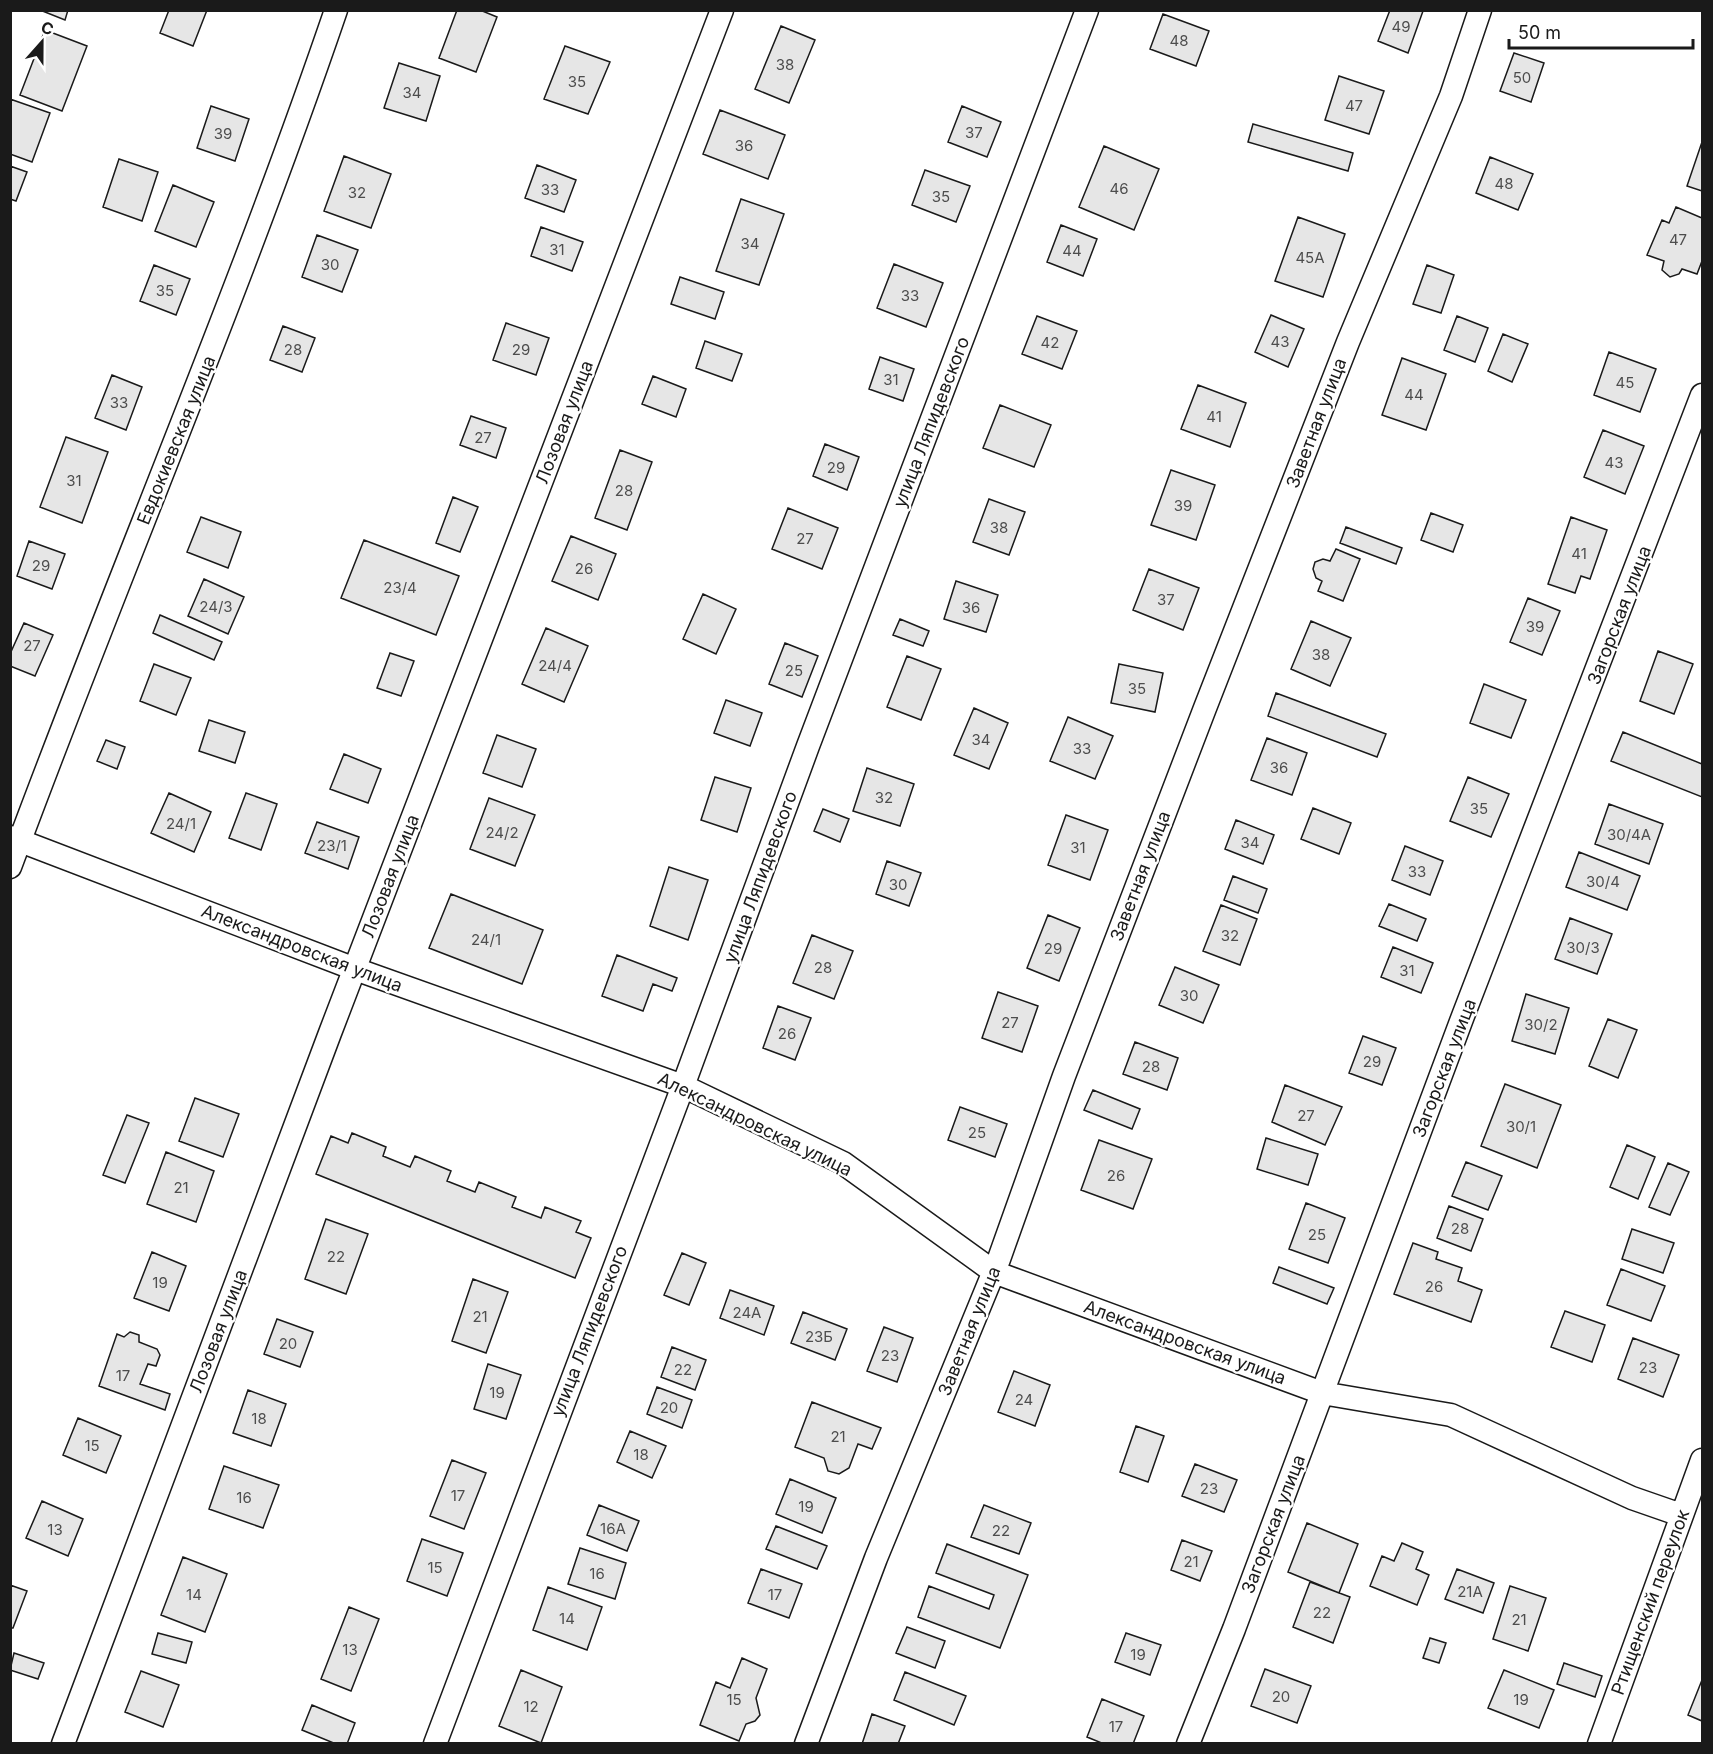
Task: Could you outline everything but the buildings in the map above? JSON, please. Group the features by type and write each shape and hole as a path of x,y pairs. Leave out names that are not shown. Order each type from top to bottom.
{"street":[{"name":"Евдокиевская улица","path":"10,867 15,839 222,325 286,154 336,10"},
{"name":"Лозовая улица","path":"63,1743 355,969 722,10"},
{"name":"улица Ляпидевского","path":"435,1743 683,1086 808,746 1087,10"},
{"name":"Заветная улица","path":"806,1743 876,1558 994,1272 1068,1065 1200,719 1348,342 1451,96 1480,10"},
{"name":"Загорская улица","path":"1188,1743 1463,1016 1702,395"},
{"name":"Александровская улица","path":"15,839 355,969 683,1086 843,1163 994,1272 1322,1393 1451,1415 1632,1498 1681,1515"},
{"name":"Ртищенский переулок","path":"1599,1743 1702,1460"}]}
